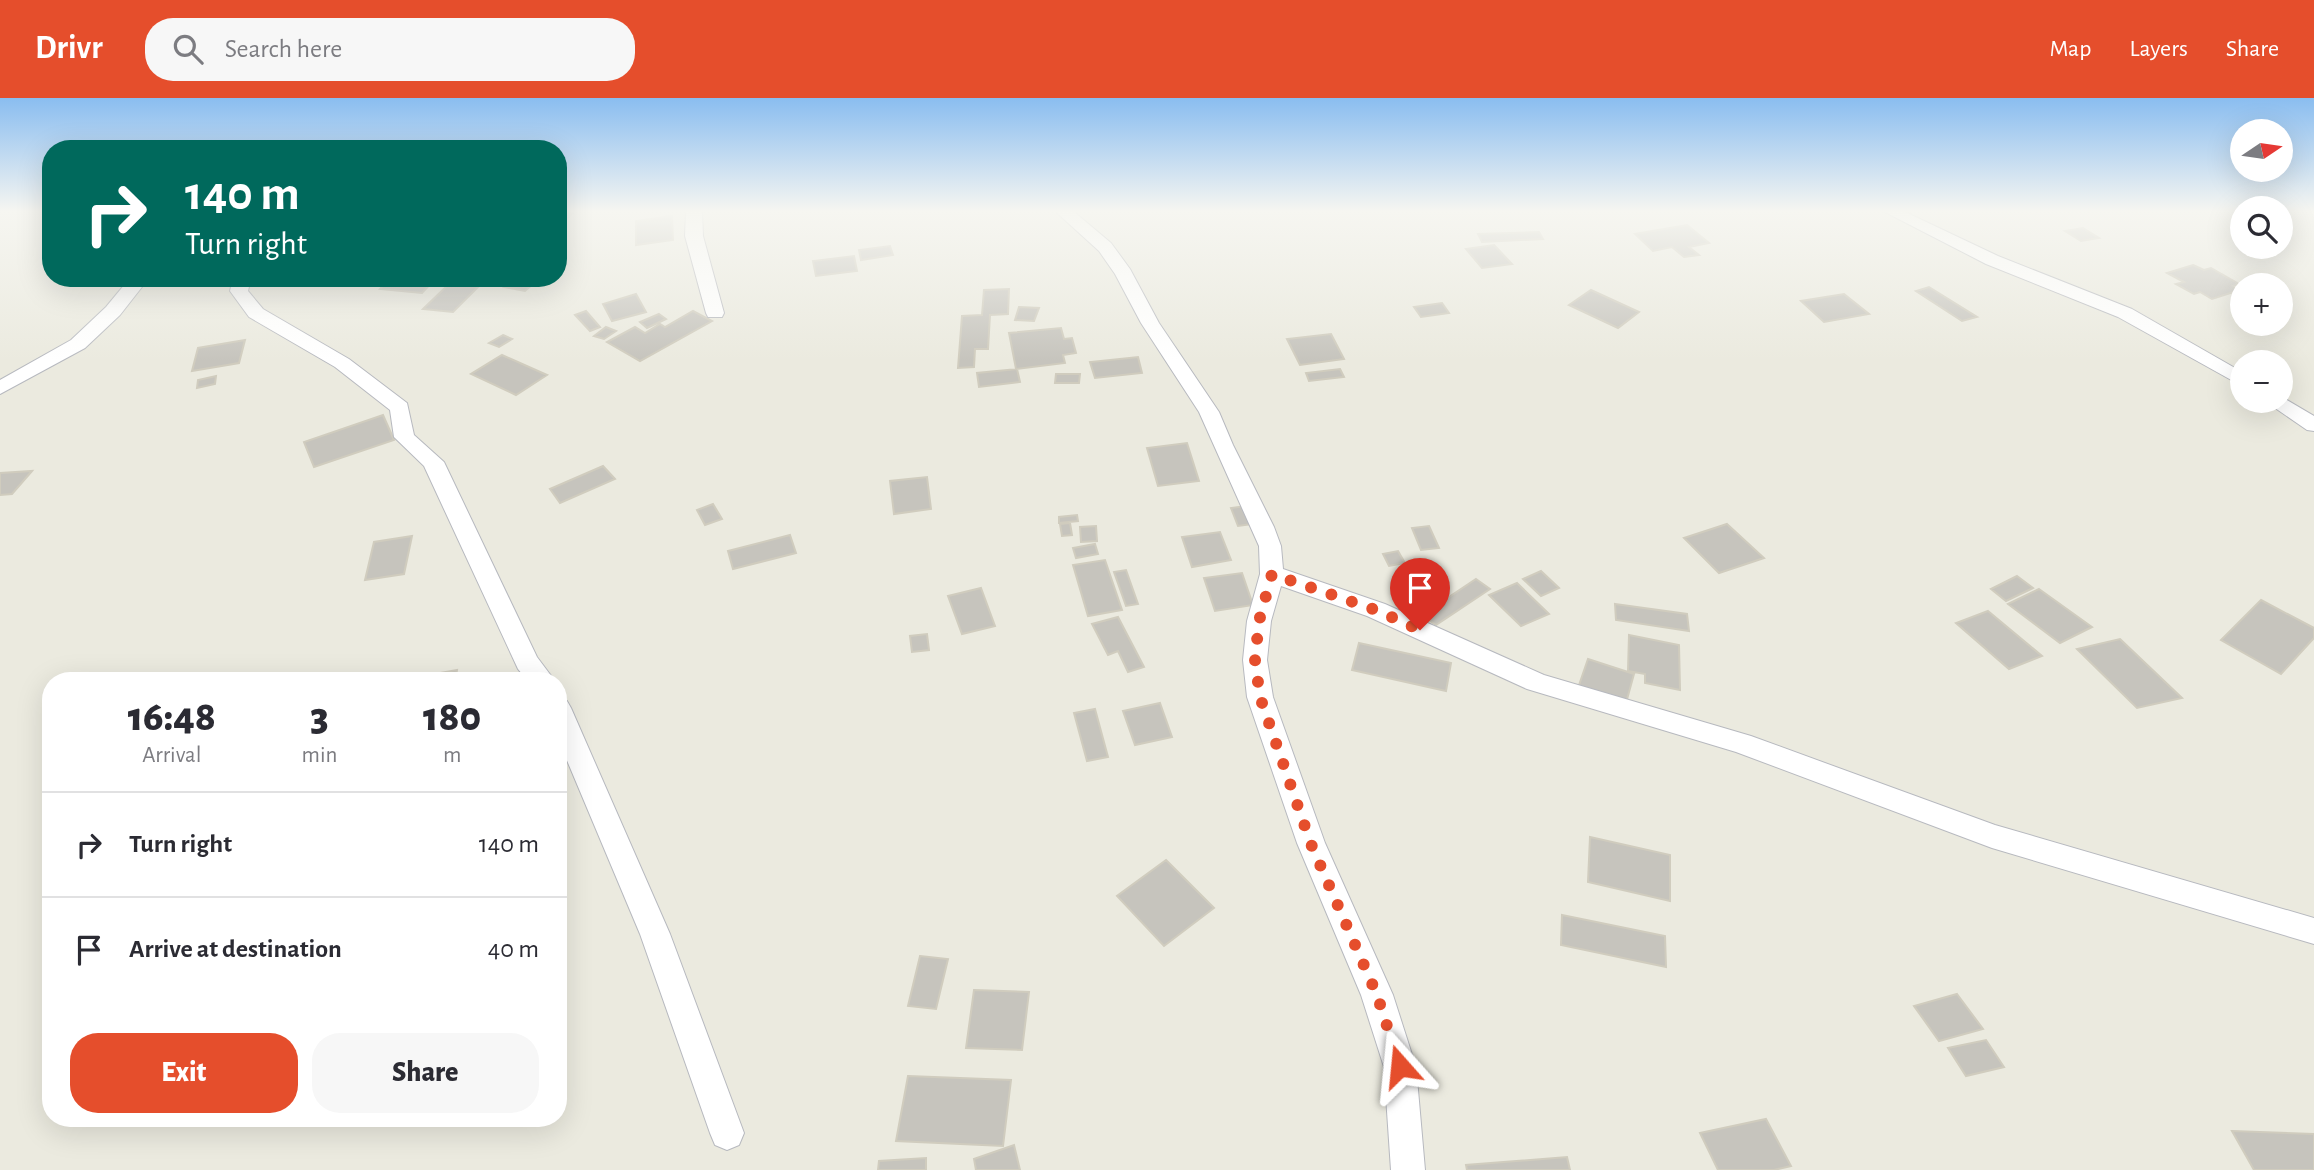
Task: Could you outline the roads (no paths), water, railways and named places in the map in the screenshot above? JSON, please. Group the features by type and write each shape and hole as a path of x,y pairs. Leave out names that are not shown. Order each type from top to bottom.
{"street":[{"path":"701,261 715,313"},
{"path":"1115,261 1150,323 1209,411 1222,445 1270,546 1272,574 1259,621 1255,660 1260,697 1311,844 1377,995 1400,1066 1408,1170"},
{"path":"1995,261 2125,313 2230,373"},
{"path":"0,388 78,344 113,311 133,287"},
{"path":"240,287 239,292 256,313 342,363 400,407 404,437 433,462 527,662 535,672"},
{"path":"2293,412 2314,425"},
{"path":"1272,574 1376,610 1536,682 1742,743 1992,836 2314,931"},
{"path":"567,729 655,934 727,1133"}]}
